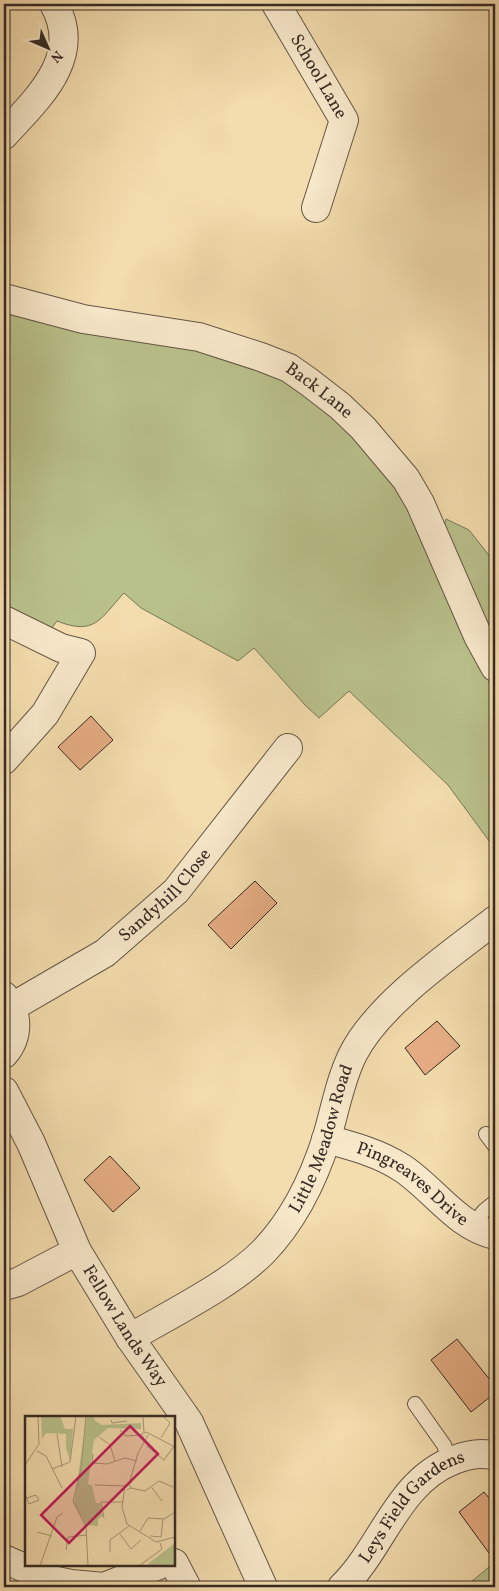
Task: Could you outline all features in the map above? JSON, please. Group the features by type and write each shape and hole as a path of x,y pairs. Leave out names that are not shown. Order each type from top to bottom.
{"street":[{"path":"4,135 41,94 60,62 64,47 64,30 54,4"},
{"name":"School Lane","path":"276,4 344,120 316,208"},
{"name":"Back Lane","path":"4,298 83,319 199,337 289,368 310,382 340,406 362,428 406,479 420,503 478,636 495,666"},
{"path":"4,620 61,648 81,653 45,714 4,760"},
{"name":"Sandyhill Close","path":"8,1002 105,953 176,891 288,748"},
{"name":"Little Meadow Road","path":"130,1338 240,1271 263,1252 298,1207 326,1139 353,1055 365,1034 380,1016 404,994 495,920"},
{"path":"4,1054 9,1048 15,1033 8,1002"},
{"name":"Fellow Lands Way","path":"4,1091 31,1143 77,1250 130,1338 188,1422 263,1587"},
{"name":"Pingreaves Drive","path":"326,1139 355,1146 403,1168 446,1206 484,1230"},
{"path":"4,1286 18,1282 77,1250"},
{"name":"Leys Field Gardens","path":"342,1587 359,1568 405,1496 430,1471 450,1461 475,1454 495,1456"},
{"path":"4,1559 52,1580 104,1587 156,1566"}],"lane":[{"path":"486,1134 495,1146"},
{"path":"484,1230 484,1211 495,1202"},
{"path":"415,1404 444,1446 450,1461"}],"green space":[{"path":"6,310 30,320 91,334 197,350 261,365 307,393 358,438 396,478 457,622 495,692 495,849 448,785 349,691 319,718 254,648 238,661 141,608 124,593 102,617 89,626 80,627 57,621 51,629 4,609 4,311"},
{"path":"446,519 469,530 495,563 495,655 441,537"},
{"path":"495,1562 495,1587 465,1587"}],"building":[{"path":"91,716 113,740 80,770 58,747"},
{"path":"255,881 277,903 231,949 208,925"},
{"path":"437,1021 460,1046 425,1075 405,1048"},
{"path":"110,1156 140,1188 113,1212 84,1180"},
{"path":"457,1339 495,1386 495,1393 471,1412 431,1360"},
{"path":"484,1492 495,1505 495,1547 489,1553 459,1512"}]}
